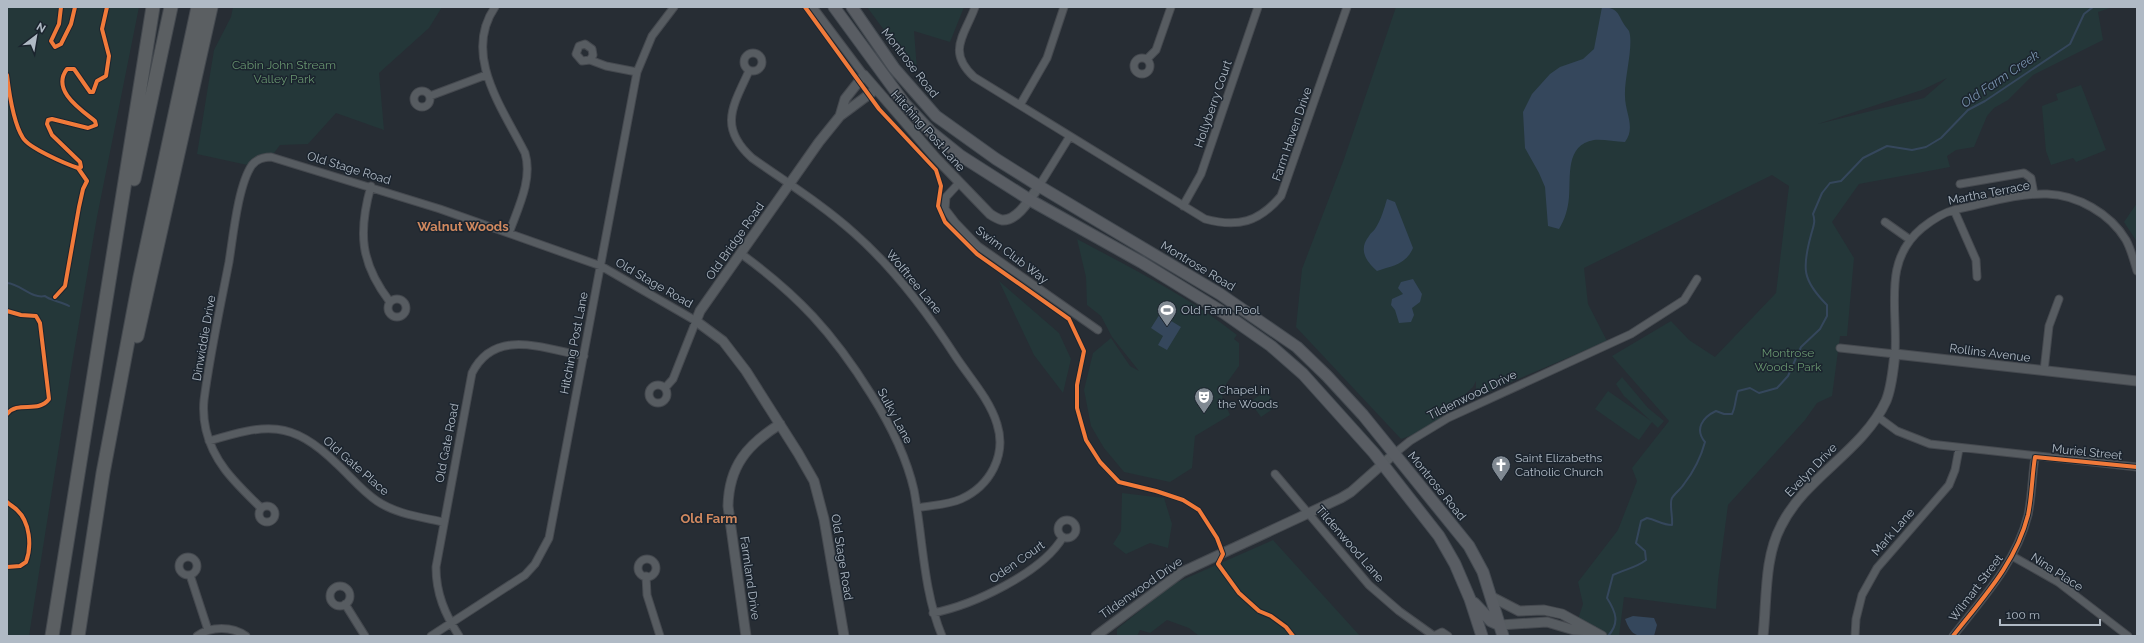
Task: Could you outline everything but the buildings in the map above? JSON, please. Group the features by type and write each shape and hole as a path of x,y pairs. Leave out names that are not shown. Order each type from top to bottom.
{"highway":[{"path":"52,636 153,7"},
{"path":"105,310 172,7"},
{"path":"78,636 103,473 140,278 198,7"},
{"path":"103,473 151,281 196,67 211,7"}],"main road":[{"path":"834,7 905,104 930,131 961,156 1030,200 1175,282 1224,313 1271,346 1324,395 1383,464 1439,536 1455,564 1470,599 1482,636"},
{"name":"Montrose Road","path":"852,7 894,68 936,116 996,159 1220,294 1297,347 1327,376 1394,454 1469,546 1483,572 1503,636"},
{"path":"1470,599 1486,616 1500,625"}],"street":[{"path":"495,7 488,20 482,43 486,75 527,159 526,181 510,233"},
{"name":"Hitching Post Lane","path":"431,636 525,575 542,552 552,528 637,72 652,36 674,7"},
{"name":"Hitching Post Lane","path":"813,7 875,90 959,183 990,214 1001,220 1012,218 1030,200 1039,186"},
{"name":"Farm Haven Drive","path":"975,7 960,42 960,59 964,68 974,77 1183,206 1205,219 1221,224 1238,224 1263,214 1277,201 1287,182 1347,7"},
{"path":"1020,105 1047,58 1064,7"},
{"path":"1147,59 1156,50 1171,7"},
{"name":"Hollyberry Court","path":"1183,206 1201,174 1258,7"},
{"path":"590,60 606,66 637,72"},
{"name":"Wolftree Lane","path":"749,71 732,112 734,138 752,158 853,232 894,273 933,322 987,403 997,424 1000,440 997,460 991,474 980,486 960,500 917,508"},
{"path":"430,96 486,75"},
{"name":"Old Bridge Road","path":"840,116 845,99 864,75"},
{"name":"Old Bridge Road","path":"665,388 673,379 700,311 740,253 840,116 875,90"},
{"path":"1039,186 1070,136"},
{"name":"Old Stage Road","path":"258,159 271,157 371,186 510,233 601,266 696,321 723,341 734,354 807,468 818,495 824,519 844,636"},
{"name":"Dinwiddie Drive","path":"258,159 252,166 238,210 207,383 204,418 209,441 222,468 261,508"},
{"path":"1960,184 2024,173 2031,178 2034,194"},
{"name":"Swim Club Way","path":"959,183 946,197 945,209 954,222 978,246 1098,330"},
{"path":"371,186 362,225 365,254 376,281 390,302"},
{"name":"Martha Terrace","path":"1895,354 1895,275 1900,258 1909,239 1930,221 1944,213 2034,194 2066,197 2088,205 2106,217 2126,240 2137,271"},
{"path":"1954,210 1976,260 1977,277"},
{"path":"1885,222 1909,239"},
{"name":"Sulky Lane","path":"740,253 772,276 804,304 844,351 894,433 910,474 934,613 942,636"},
{"name":"Tildenwood Drive","path":"1096,636 1182,572 1308,514 1351,492 1410,441 1448,418 1631,334 1684,300 1697,279"},
{"path":"2044,371 2049,326 2059,299"},
{"name":"Old Gate Road","path":"459,636 451,624 442,604 436,580 437,560 470,380 475,368 483,357 495,348 516,344 584,356"},
{"name":"Rollins Avenue","path":"1840,348 2137,382"},
{"name":"Evelyn Drive","path":"1763,636 1770,560 1780,527 1799,498 1878,417 1890,388 1895,354"},
{"name":"Muriel Street","path":"1878,417 1914,439 1930,444 1959,449 2137,467"},
{"name":"Farmland Drive","path":"746,636 728,506 728,494 731,481 741,457 752,444 780,424"},
{"name":"Old Gate Place","path":"209,441 250,429 284,430 315,444 366,493 386,506 399,512 443,522"},
{"name":"Mark Lane","path":"1855,636 1856,619 1866,585 1876,568 1949,485 1955,470 1959,449"},
{"name":"Wilmart Street","path":"1953,636 2001,575 2012,556 2028,514 2035,457"},
{"name":"Tildenwood Lane","path":"1275,474 1369,585 1399,611 1434,636 1442,632 1448,636"},
{"name":"Oden Court","path":"934,613 971,602 1005,586 1054,550 1063,537"},
{"name":"Nina Place","path":"2012,556 2058,582 2128,636"},
{"path":"190,575 208,630"},
{"path":"646,576 646,595 660,636"},
{"path":"1490,596 1514,610 1553,611 1573,618 1599,634"},
{"path":"345,604 365,636"},
{"path":"1500,625 1547,622 1574,630 1599,634"},
{"path":"197,636 208,630 224,629 237,631 246,636"}],"green space":[{"path":"7,7 139,7 97,217 29,636 7,636"},
{"name":"Cabin John Stream Valley Park","path":"233,7 442,7 429,28 379,73 384,130 336,113 308,144 280,145 271,157 252,166 197,154 214,50 231,17"},
{"path":"867,7 964,7 950,42 914,31 917,70 904,53 901,53"},
{"name":"Montrose Woods Park","path":"1396,7 2113,7 2098,12 2103,40 2033,75 2008,100 1994,108 1987,116 1974,147 1956,150 1947,156 1950,167 1859,184 1832,222 1854,258 1847,336 1840,336 1832,396 1817,403 1805,420 1728,505 1718,581 1716,609 1624,597 1619,636 1602,636 1577,622 1583,604 1578,582 1618,530 1637,481 1632,468 1669,421 1612,356 1671,321 1689,340 1715,357 1776,293 1789,186 1772,175 1584,268 1588,304 1607,341 1476,397 1476,381 1473,387 1427,430 1401,439 1296,327 1302,269 1344,159","holes":["1947,78 1924,98 1818,124 1922,90"]},
{"path":"2081,85 2106,150 2076,162 2073,158 2051,165 2046,151 2042,106 2058,100 2056,94"},
{"path":"2137,203 2137,242 2124,222"},
{"path":"1077,239 1179,295 1237,335 1234,339 1239,343 1239,366 1226,384 1222,397 1230,415 1195,436 1192,468 1170,482 1124,472 1104,448 1091,426 1084,390 1093,353 1111,338 1130,366 1139,371 1112,337 1101,316 1087,305 1086,277"},
{"path":"999,281 1059,333 1071,359 1063,393 1034,355"},
{"path":"1622,377 1648,408 1664,421 1658,428 1652,422 1639,440 1595,409 1608,391 1651,421 1624,396 1616,384"},
{"path":"1266,391 1277,406 1261,417 1250,402"},
{"path":"1122,493 1164,498 1172,524 1168,548 1150,543 1126,554 1113,544 1121,531"},
{"path":"1273,540 1360,636 1199,636 1189,628 1167,620 1150,633 1140,630 1137,636 1117,636 1117,629 1173,584"}],"water":[{"path":"1602,7 1612,9 1617,12 1629,31 1630,53 1625,89 1625,102 1630,131 1625,142 1594,140 1585,143 1578,148 1571,162 1567,210 1559,229 1548,226 1545,187 1525,148 1523,112 1532,94 1550,74 1560,67 1583,59 1594,49"},
{"path":"1387,199 1395,202 1413,248 1410,254 1398,264 1377,271 1367,259 1364,246 1379,222"},
{"path":"1413,279 1422,294 1420,302 1412,308 1414,315 1411,322 1399,323 1395,310 1391,305 1392,299 1403,294 1398,288 1401,282"},
{"path":"1163,309 1170,314 1168,319 1181,327 1167,350 1158,345 1163,336 1151,328"},
{"path":"1633,616 1654,618 1657,625 1654,636 1635,634 1630,629 1625,619"}],"waterway":[{"name":"Old Farm Creek","path":"1608,636 1612,631 1615,622 1613,608 1607,598 1613,575 1638,565 1646,560 1645,551 1636,543 1641,521 1647,518 1672,525 1671,500 1683,486 1697,464 1705,442 1700,433 1700,428 1704,420 1716,411 1724,414 1732,414 1738,391 1750,388 1759,393 1777,388 1788,376 1801,347 1820,329 1827,316 1827,305 1813,288 1806,273 1806,256 1814,224 1813,214 1822,193 1830,183 1841,181 1863,158 1887,146 1912,150 1926,147 1941,138 1968,110 1985,101 2070,44 2084,14 2093,7"},
{"path":"7,283 35,295 45,296 49,299 69,306"}],"cycle path":[{"path":"61,7 59,24 51,41 55,47 61,44 71,24 75,7"},
{"path":"7,75 17,125 23,138 32,146 48,155 78,168 81,167 80,162 52,135 47,124 48,120 52,119 88,128 96,125 95,121 75,105 69,98 65,92 63,77 67,69 74,69 90,92 93,92 97,81 106,76 109,56 102,29 107,7"},
{"path":"805,7 879,109 936,170 941,186 938,206 945,222 977,254 1069,319 1084,351 1077,385 1077,408 1086,440 1100,462 1119,482 1156,491 1183,500 1199,510 1217,538 1223,554 1218,564 1239,593 1259,611 1271,616 1286,627 1293,636"},
{"path":"55,297 65,286 79,207 83,189 87,181 78,168"},
{"path":"7,311 21,315 36,316 40,323 49,399 39,406 17,408 7,414"},
{"path":"1953,636 1997,580 2007,565 2023,532 2028,515 2035,457 2137,467"},
{"path":"7,502 21,515 25,521 29,534 29,549 26,562 20,566 7,567"}],"place":[{"name":"Old Farm Pool","path":"1167,327"},
{"name":"Chapel in the Woods","path":"1204,414"},
{"name":"Saint Elizabeths Catholic Church","path":"1501,482"}],"district":[{"name":"Walnut Woods","path":"463,226"},
{"name":"Old Farm","path":"709,518"}]}
